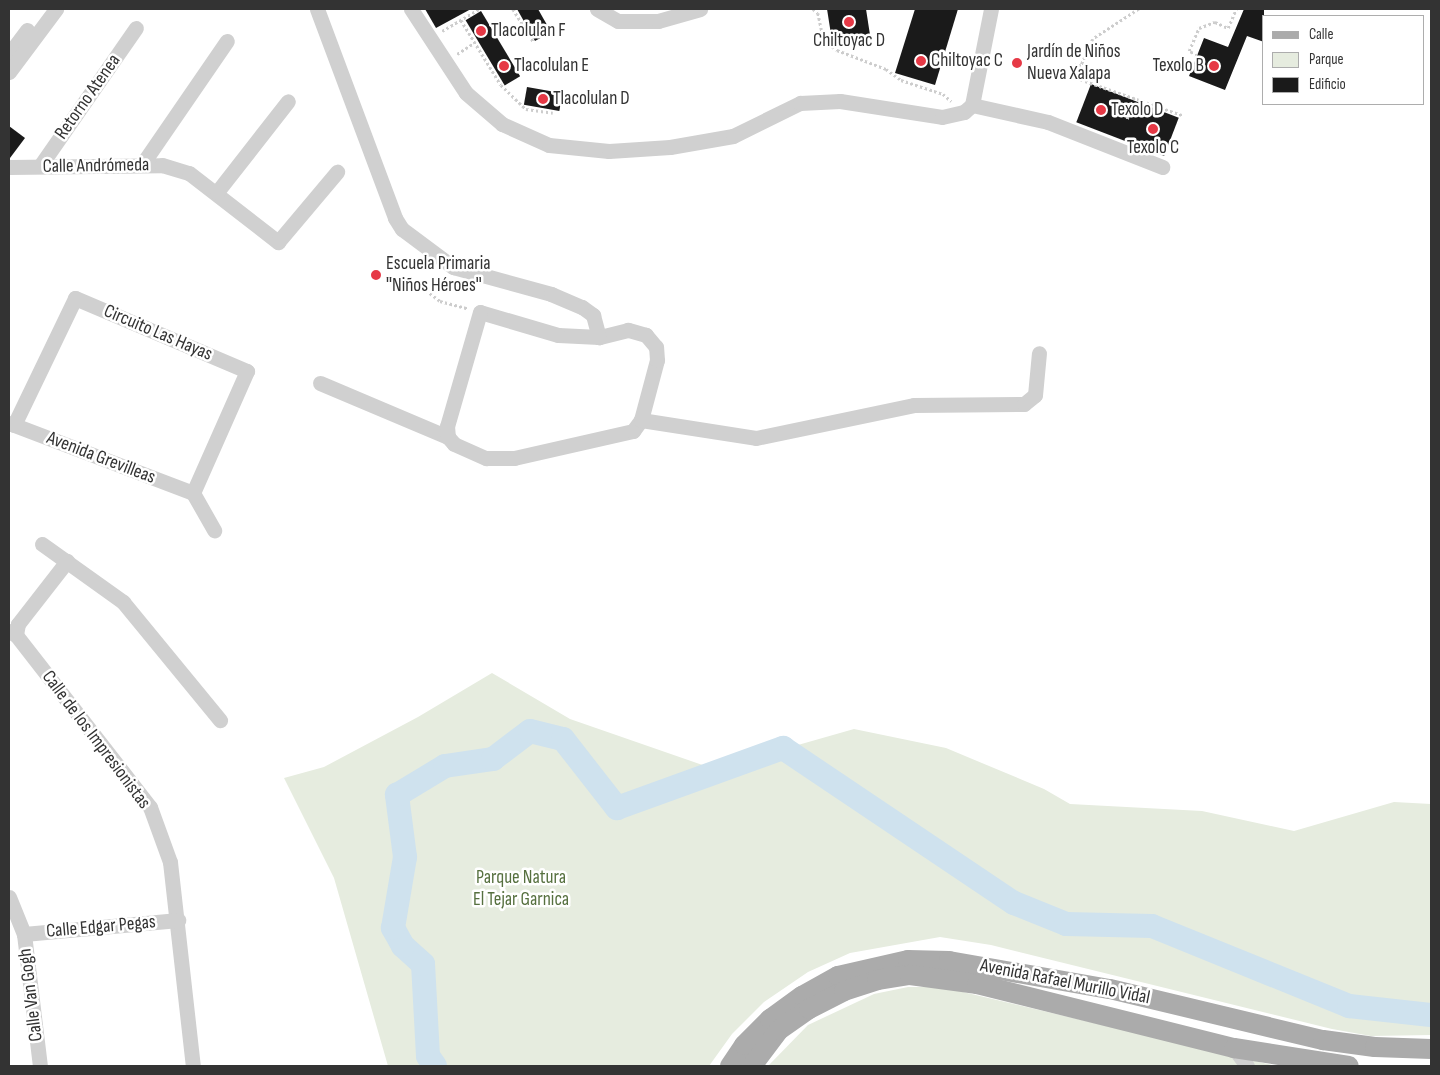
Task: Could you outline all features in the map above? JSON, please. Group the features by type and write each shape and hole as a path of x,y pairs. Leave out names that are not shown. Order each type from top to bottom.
{"main road":[{"name":"Avenida Rafael Murillo Vidal","path":"730,1066 744,1044 770,1019 802,996 838,976 908,960 949,961 1110,989 1322,1040 1375,1047 1431,1049"},
{"name":"Avenida Rafael Murillo Vidal","path":"752,1066 779,1030 808,1009 844,991 877,980 910,975 976,984 1234,1048 1349,1066"}],"street":[{"path":"9,54 43,9"},
{"path":"9,72 56,9"},
{"path":"317,9 395,218 402,229 453,267 551,294 582,307 593,315 599,337"},
{"path":"411,9 466,92 502,124 549,144 609,151 670,147 733,136 800,103 840,100 942,117 968,108 1048,122 1162,167"},
{"path":"598,9 618,21 658,21 700,9"},
{"path":"968,108 991,9"},
{"name":"Retorno Atenea","path":"40,166 136,28"},
{"path":"143,164 227,41"},
{"path":"217,192 288,101"},
{"name":"Calle Andrómeda","path":"9,167 143,164 188,173 217,192 278,242 337,172"},
{"name":"Circuito Las Hayas","path":"11,424 75,298 248,371 193,493"},
{"path":"320,383 448,438 454,444 497,460 633,431 641,420 656,360 656,347 646,335 628,330 599,337 558,335 480,312 447,426 448,438"},
{"path":"641,420 756,438 914,405 1024,404 1031,401 1036,395 1039,353"},
{"name":"Avenida Grevilleas","path":"11,424 193,493"},
{"path":"193,493 214,530"},
{"path":"42,544 123,602 220,720"},
{"path":"12,633 67,561"},
{"name":"Calle de los Impresionistas","path":"12,633 150,807 170,862 193,1066"},
{"name":"Calle Van Gogh","path":"9,897 24,934 40,1066"},
{"name":"Calle Edgar Pegas","path":"24,934 178,920"},
{"path":"1234,1048 1247,1066"}],"path":[{"path":"430,38 479,9"},
{"path":"513,9 534,43"},
{"path":"813,9 818,13 824,41 837,50 886,68 902,80 943,94 968,108"},
{"path":"1139,9 1102,31 1093,39 1081,66 1075,65 1071,76 1182,115"},
{"path":"1197,56 1189,51 1198,28 1216,22 1228,28 1236,9"},
{"path":"460,20 501,85 526,109 553,113"},
{"path":"445,61 474,43"},
{"path":"1126,119 1134,98"},
{"path":"426,290 440,301 480,312"}],"green space":[{"name":"Parque Natura El Tejar Garnica","path":"492,673 570,719 714,769 854,729 946,748 1044,789 1070,804 1202,811 1294,831 1394,802 1431,804 1431,1035 1371,1036 1332,1029 991,945 940,937 850,953 808,972 764,1002 732,1034 709,1066 388,1066 334,878 284,778 324,767 418,717"},
{"path":"908,987 942,987 1276,1066 768,1066 808,1025 874,994"}],"building":[{"path":"425,9 471,9 436,28"},
{"path":"517,9 538,9 551,32 535,41"},
{"name":"Chiltoyac D","path":"827,9 866,9 870,35 832,41"},
{"path":"915,9 958,9 935,85 895,73"},
{"name":"Texolo B","path":"1244,9 1264,9 1264,15 1262,15 1262,41 1247,36 1225,90 1189,76 1204,38 1228,47"},
{"path":"481,11 520,76 505,85 466,20"},
{"path":"1091,84 1179,118 1164,156 1076,122"},
{"name":"Tlacolulan D","path":"527,87 562,93 559,111 524,105"},
{"path":"9,126 25,138 10,158 9,158"}],"waterway":[{"path":"435,1066 428,1056 423,964 403,946 393,928 405,857 397,795 445,766 493,759 530,731 563,739 617,808 783,748 1014,903 1066,924 1152,926 1349,1006 1431,1015"}],"place":[{"name":"Chiltoyac D","path":"849,22"},
{"name":"Tlacolulan F","path":"481,31"},
{"name":"Chiltoyac C","path":"921,61"},
{"name":"Jardín de Niños Nueva Xalapa","path":"1017,63"},
{"name":"Tlacolulan E","path":"504,66"},
{"name":"Texolo B","path":"1214,66"},
{"name":"Tlacolulan D","path":"543,99"},
{"name":"Texolo D","path":"1101,110"},
{"name":"Texolo C","path":"1153,129"},
{"name":"Escuela Primaria ''Niños Héroes''","path":"376,275"}]}
